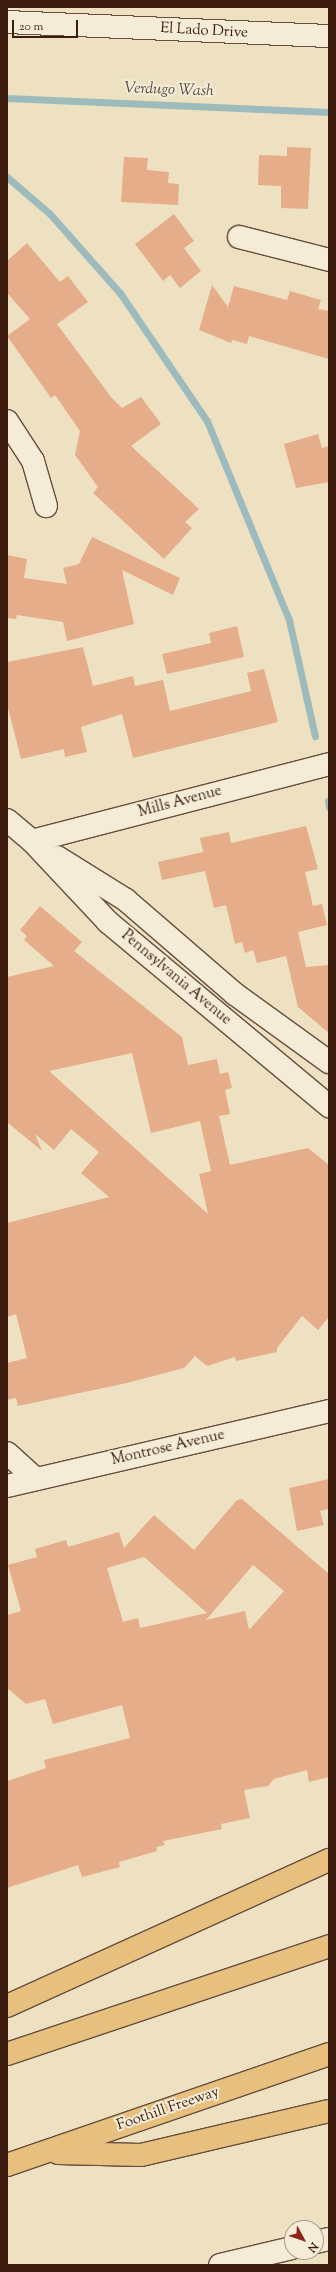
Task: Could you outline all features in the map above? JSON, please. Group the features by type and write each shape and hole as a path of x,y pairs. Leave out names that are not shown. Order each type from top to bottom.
{"highway":[{"path":"7,2006 329,1860"},
{"path":"7,2054 329,1946"},
{"name":"Foothill Freeway","path":"7,2165 329,2054"},
{"path":"45,2152 141,2155 329,2112"}],"street":[{"name":"El Lado Drive","path":"7,22 329,36"},
{"path":"239,237 329,260"},
{"path":"7,421 34,461 46,506"},
{"name":"Mills Avenue","path":"32,842 329,764"},
{"name":"Pennsylvania Avenue","path":"7,820 32,842 108,922 329,1106"},
{"name":"Pennsylvania Avenue","path":"32,842 126,900 235,994 329,1062"},
{"name":"Montrose Avenue","path":"7,1486 329,1411"},
{"path":"7,1453 36,1479"},
{"path":"220,2265 284,2250"}],"building":[{"path":"287,147 311,148 308,209 281,208 281,186 258,185 259,155 287,156"},
{"path":"124,157 148,158 147,170 169,172 168,183 179,184 178,205 121,202"},
{"path":"174,214 194,241 184,248 201,271 180,288 170,275 163,281 135,244"},
{"path":"27,243 60,282 68,276 88,302 57,324 111,397 122,408 141,397 161,424 131,446 199,509 185,522 192,528 164,559 93,493 98,487 75,455 80,431 55,395 51,398 7,336 30,319 7,293 7,261"},
{"path":"212,285 228,307 234,286 287,300 290,291 321,300 318,309 329,311 329,359 249,336 247,344 232,340 231,343 199,330"},
{"path":"318,434 322,448 329,446 329,482 296,488 284,444"},
{"path":"92,537 180,578 173,595 122,570 134,624 67,641 63,622 17,615 16,619 7,618 7,555 27,559 24,578 67,584 63,568 79,564"},
{"path":"237,626 244,657 167,674 162,654 211,643 209,633"},
{"path":"83,647 93,686 133,676 135,686 163,680 170,711 251,691 247,673 264,669 278,722 133,758 122,714 81,727 87,752 65,757 64,749 21,759 7,704 7,662"},
{"path":"306,826 318,869 305,872 313,906 322,904 327,925 298,932 306,967 329,965 329,1033 298,1007 286,956 257,963 253,950 245,953 242,942 235,944 226,905 214,908 205,871 162,880 158,862 203,852 200,838 229,832 231,843"},
{"path":"40,906 82,942 74,951 182,1037 188,1065 217,1059 220,1074 228,1072 232,1088 225,1090 230,1114 219,1116 230,1165 308,1148 329,1165 329,1317 318,1330 302,1316 277,1348 277,1352 236,1361 235,1357 207,1366 195,1356 184,1368 127,1383 18,1406 16,1398 7,1400 7,1363 27,1358 16,1314 7,1317 7,1223 109,1197 81,1173 99,1152 71,1129 54,1150 35,1134 42,1151 7,1122 7,977 54,966 24,940 27,936 20,930","holes":["132,1053 151,1133 200,1121 211,1171 199,1174 208,1214 49,1071"]},
{"path":"329,1479 329,1509 320,1511 324,1525 297,1531 289,1488"},
{"path":"242,1499 329,1574 329,1777 309,1782 307,1770 274,1779 268,1786 244,1790 250,1818 221,1824 222,1829 163,1841 165,1845 156,1847 157,1851 119,1862 120,1867 82,1877 78,1865 7,1888 7,1781 46,1768 44,1760 130,1738 122,1705 53,1724 45,1699 26,1704 7,1688 7,1615 21,1611 8,1565 37,1557 35,1549 66,1540 68,1547 119,1532 124,1548 154,1515 194,1550 237,1500","holes":["144,1557 207,1613 140,1628 138,1618 123,1622 107,1568","253,1565 284,1591 249,1630 245,1611 206,1620"]}],"waterway":[{"name":"Verdugo Wash","path":"7,98 329,112"},
{"path":"7,177 50,214 120,293 207,421 289,620 315,736"},
{"path":"328,801 329,807"}]}
